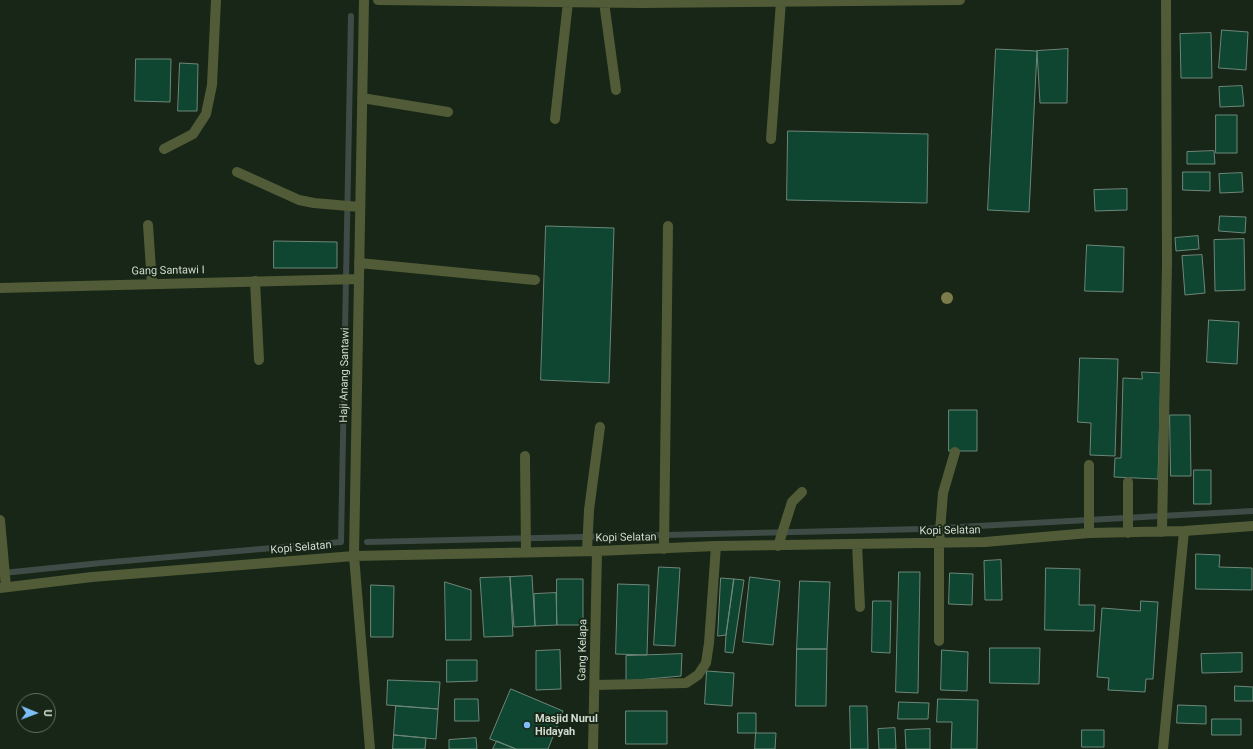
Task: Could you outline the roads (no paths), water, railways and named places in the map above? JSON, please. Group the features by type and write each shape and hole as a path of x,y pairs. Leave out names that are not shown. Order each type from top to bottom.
{"street":[{"path":"164,149 193,134 206,114 212,85 216,0"},
{"name":"Haji Anang Santawi","path":"364,0 359,264 355,279 354,556 370,749"},
{"path":"378,0 568,2 960,0"},
{"path":"1162,532 1167,264 1166,0"},
{"path":"555,120 568,2"},
{"path":"604,2 616,90"},
{"path":"771,140 781,2"},
{"path":"362,98 448,112"},
{"path":"238,172 299,200 314,203 360,207"},
{"path":"148,225 152,284"},
{"path":"664,544 663,518 668,226"},
{"path":"359,264 535,280"},
{"name":"Gang Santawi I","path":"0,288 355,279"},
{"path":"255,281 259,360"},
{"path":"587,551 589,510 600,427"},
{"path":"939,641 939,543 942,493 955,452"},
{"path":"525,456 526,552"},
{"path":"1089,465 1089,533"},
{"path":"1128,482 1128,533"},
{"path":"778,546 792,502 802,492"},
{"path":"0,520 5,576 3,587"},
{"name":"Kopi Selatan","path":"3,587 92,577 354,556 597,551 664,544 778,546 985,542 1089,533 1162,532 1253,526"},
{"path":"1163,749 1184,531"},
{"path":"857,544 860,607"},
{"path":"595,685 686,683 698,675 706,662 709,643 716,546"},
{"name":"Gang Kelapa","path":"593,749 597,551"}],"waterway":[{"path":"3,573 341,542 351,16"},
{"path":"367,542 923,529 1253,511"}],"place":[{"name":"Masjid Nurul Hidayah","path":"527,725"}]}
